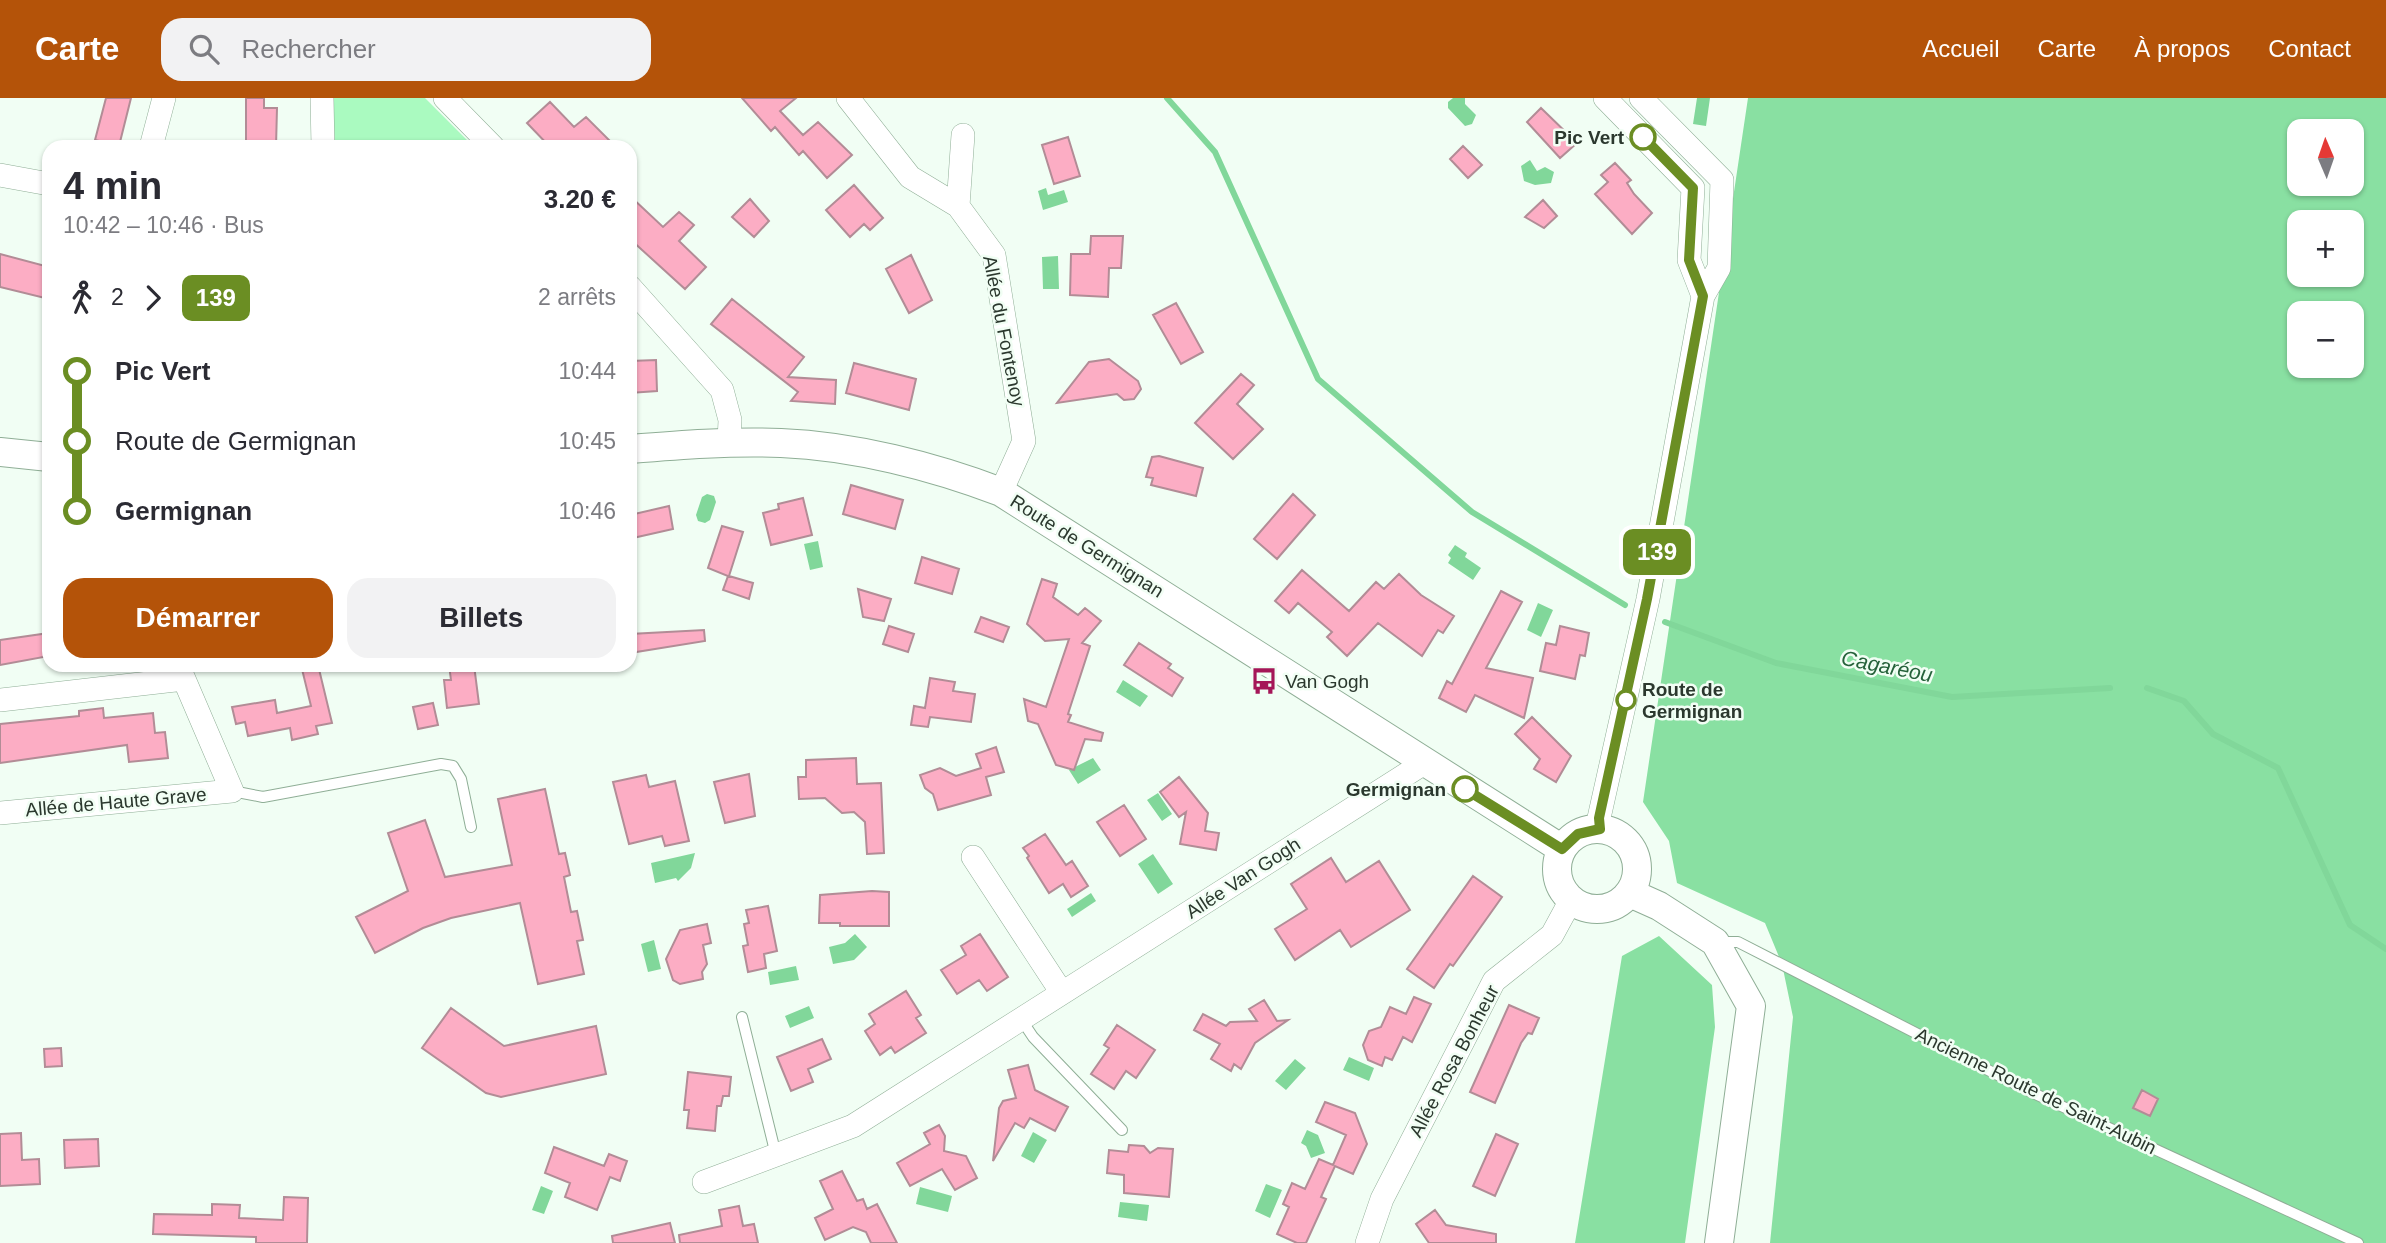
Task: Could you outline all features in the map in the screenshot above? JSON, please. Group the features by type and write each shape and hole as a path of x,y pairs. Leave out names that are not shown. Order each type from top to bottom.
{"street":[{"path":"154,140 164,98"},
{"path":"323,98 323,140"},
{"path":"445,98 487,140"},
{"name":"Allée du Fontenoy","path":"848,98 910,177 958,206 994,255 1024,441 1001,492"},
{"path":"1605,98 1693,188 1689,260 1703,296"},
{"path":"1600,829 1599,818 1655,561 1703,296 1719,268 1723,180 1641,98"},
{"path":"958,206 963,135"},
{"path":"0,175 42,183"},
{"path":"637,295 722,390 730,421 729,442"},
{"name":"Route de Germignan","path":"637,449 729,442 783,443 846,451 970,480 1001,492 1562,849"},
{"path":"0,452 42,456"},
{"path":"0,700 181,672 232,791"},
{"name":"Allée Van Gogh","path":"704,1182 853,1126 1424,762"},
{"name":"Allée de Haute Grave","path":"0,813 232,791"},
{"path":"1600,829 1611,831 1631,846 1638,870 1630,893 1621,902 1595,910 1571,900 1557,876 1562,849 1578,834 1600,829"},
{"path":"973,857 1062,993"},
{"path":"1630,893 1659,906 1715,942 1751,1006 1719,1243"},
{"name":"Allée Rosa Bonheur","path":"1367,1243 1382,1199 1494,981 1552,935 1571,900"}],"lane":[{"path":"232,791 263,797 441,764 453,766 461,779 471,827"},
{"name":"Ancienne Route de Saint-Aubin","path":"1715,942 1738,942 2029,1091 2358,1243"},
{"path":"742,1017 776,1155"},
{"path":"1021,1019 1033,1037 1122,1130"}],"shaded area":[{"path":"331,98 425,98 467,140 332,140"},
{"path":"1453,98 1465,98 1465,104 1476,115 1472,124 1465,126 1448,108 1448,102"},
{"path":"1697,98 1710,98 1706,126 1693,124"},
{"path":"1748,98 2386,98 2386,1243 1770,1243 1793,1017 1782,964 1765,923 1677,883 1669,841 1643,802"},
{"path":"1530,160 1537,171 1545,167 1554,172 1551,183 1535,185 1524,181 1521,166"},
{"path":"1046,188 1048,195 1064,190 1068,202 1043,210 1038,191"},
{"path":"1058,256 1059,289 1043,289 1042,257"},
{"path":"707,494 714,496 716,502 710,520 705,523 698,521 696,515 702,497"},
{"path":"818,541 823,567 810,570 804,544"},
{"path":"1455,545 1467,553 1465,557 1481,568 1473,580 1448,563 1451,558 1448,555"},
{"path":"1538,603 1553,610 1541,637 1527,630"},
{"path":"1123,680 1148,696 1140,707 1116,692"},
{"path":"1093,758 1101,770 1078,784 1069,770"},
{"path":"1158,793 1172,814 1162,821 1147,800"},
{"path":"695,853 691,868 678,881 676,878 655,883 651,863"},
{"path":"1153,854 1173,884 1158,894 1138,864"},
{"path":"1091,893 1096,901 1072,917 1067,909"},
{"path":"855,934 867,947 854,960 833,964 829,947 845,943"},
{"path":"1659,936 1712,985 1715,1027 1685,1243 1575,1243 1622,956"},
{"path":"654,940 661,969 648,972 641,944"},
{"path":"796,966 799,980 770,985 768,972"},
{"path":"809,1006 814,1018 790,1028 785,1016"},
{"path":"1349,1057 1374,1068 1369,1081 1343,1070"},
{"path":"1295,1059 1306,1068 1286,1090 1275,1081"},
{"path":"1307,1130 1318,1135 1325,1153 1311,1158 1306,1146 1301,1143"},
{"path":"1033,1132 1047,1140 1034,1163 1021,1156"},
{"path":"1266,1184 1282,1190 1270,1218 1255,1211"},
{"path":"541,1186 553,1191 544,1214 532,1210"},
{"path":"920,1187 952,1196 948,1212 916,1204"},
{"path":"1120,1202 1149,1205 1147,1221 1118,1217"}],"building":[{"path":"106,98 131,98 120,140 95,140"},
{"path":"246,98 264,98 264,108 277,108 276,140 246,140"},
{"path":"742,98 796,98 780,111 803,135 818,122 852,155 827,178 803,151 799,155 775,127 771,131"},
{"path":"550,102 574,127 586,117 609,140 543,140 527,123"},
{"path":"1541,108 1577,143 1560,158 1527,122"},
{"path":"1068,137 1080,176 1054,184 1042,145"},
{"path":"1463,146 1482,165 1468,178 1450,159"},
{"path":"1615,163 1631,180 1627,183 1634,194 1652,213 1632,234 1595,194 1608,182 1601,175"},
{"path":"854,185 883,218 870,230 864,224 850,237 826,210"},
{"path":"750,199 769,221 754,237 732,217"},
{"path":"1543,200 1557,216 1544,228 1525,217"},
{"path":"637,203 663,227 679,212 694,225 679,241 706,267 685,289 637,245"},
{"path":"1091,236 1123,236 1121,268 1109,268 1108,297 1070,295 1071,254 1090,254"},
{"path":"0,254 42,265 42,297 0,287"},
{"path":"911,255 932,300 909,313 886,269"},
{"path":"732,299 804,357 788,377 836,380 835,404 791,401 798,392 711,324"},
{"path":"1176,303 1203,352 1181,364 1153,315"},
{"path":"1109,359 1138,381 1141,389 1134,399 1124,400 1117,394 1057,403 1089,362"},
{"path":"656,360 657,391 637,392 637,361"},
{"path":"854,363 916,379 909,410 846,393"},
{"path":"1241,374 1254,385 1237,404 1263,429 1233,459 1195,423"},
{"path":"1159,456 1203,468 1196,496 1151,485 1153,478 1146,477 1152,457"},
{"path":"851,485 903,500 895,529 843,514"},
{"path":"1293,494 1315,515 1277,559 1254,539"},
{"path":"803,498 812,535 771,545 763,513 779,509 778,504"},
{"path":"669,506 673,529 637,537 637,513"},
{"path":"722,526 743,532 729,576 753,583 749,599 723,590 728,576 708,568"},
{"path":"922,557 959,569 952,594 915,583"},
{"path":"1302,570 1349,611 1376,582 1384,589 1399,574 1421,595 1454,616 1443,633 1438,630 1422,656 1378,623 1347,656 1327,637 1332,632 1298,603 1289,613 1275,601"},
{"path":"1042,579 1057,584 1053,597 1078,615 1085,608 1101,621 1082,643 1090,646 1068,714 1071,715 1068,722 1103,733 1101,741 1085,739 1074,770 1056,765 1038,724 1028,721 1024,699 1046,707 1069,639 1045,641 1027,624"},
{"path":"858,589 891,599 884,621 863,617"},
{"path":"1501,591 1522,602 1486,668 1533,678 1524,718 1475,695 1466,712 1439,698 1447,681 1452,684"},
{"path":"981,617 1009,627 1003,642 975,632"},
{"path":"889,626 914,634 908,652 883,644"},
{"path":"1560,626 1589,633 1585,656 1580,655 1575,679 1540,671 1546,643 1556,645"},
{"path":"704,630 705,641 637,652 637,634"},
{"path":"42,634 42,657 0,665 0,640"},
{"path":"1139,643 1171,664 1168,668 1183,678 1172,696 1124,665"},
{"path":"303,672 320,672 332,723 316,726 318,734 292,740 290,728 248,736 245,722 236,724 232,707 275,700 277,713 311,706"},
{"path":"450,672 475,672 479,704 447,708 444,680 451,680"},
{"path":"930,678 955,682 953,691 975,694 971,722 930,717 928,727 911,725 914,706 925,708"},
{"path":"433,703 438,725 418,729 413,707"},
{"path":"103,708 104,718 153,713 155,733 165,732 168,758 129,762 127,745 0,763 0,724 79,716 79,711"},
{"path":"1532,717 1571,756 1556,782 1534,769 1540,759 1515,734"},
{"path":"996,747 1004,772 986,777 991,795 938,810 933,794 925,788 920,775 940,768 956,776 981,768 976,754"},
{"path":"856,758 857,784 881,783 884,853 867,854 865,822 854,812 842,813 825,798 799,799 798,777 806,777 806,760"},
{"path":"749,774 755,816 725,823 714,782"},
{"path":"646,775 649,787 675,781 689,841 665,846 662,836 629,844 613,782"},
{"path":"1179,777 1208,813 1205,831 1219,833 1216,850 1180,844 1186,812 1179,817 1160,792"},
{"path":"545,789 559,854 565,853 570,875 564,877 571,912 577,911 583,940 577,941 584,974 538,984 520,903 451,918 423,928 375,953 356,917 408,891 388,833 425,820 445,877 512,865 498,799"},
{"path":"1124,805 1146,839 1120,856 1097,822"},
{"path":"1045,834 1066,865 1072,861 1088,886 1071,897 1063,884 1049,893 1027,858 1029,856 1023,848"},
{"path":"1331,858 1346,882 1379,861 1410,910 1351,947 1340,930 1295,960 1275,929 1307,909 1291,884"},
{"path":"1473,876 1502,897 1434,988 1407,969"},
{"path":"889,892 889,926 819,923 820,895"},
{"path":"768,906 777,951 764,954 766,968 748,972 743,946 748,945 744,924 749,923 746,910"},
{"path":"707,924 711,943 703,945 707,964 702,972 703,979 680,984 673,980 666,959 680,930"},
{"path":"980,934 1008,977 987,991 979,980 957,994 941,970 966,955 961,946"},
{"path":"906,991 921,1015 916,1018 926,1033 895,1053 891,1047 880,1055 865,1031 875,1024 869,1014"},
{"path":"1414,997 1431,1004 1412,1042 1403,1037 1392,1060 1385,1057 1382,1066 1368,1060 1363,1045 1369,1031 1381,1027 1390,1007 1406,1014"},
{"path":"1264,1000 1277,1021 1288,1020 1255,1043 1241,1069 1234,1064 1231,1071 1211,1059 1220,1044 1194,1030 1203,1014 1226,1026 1230,1022 1257,1021 1249,1009"},
{"path":"1509,1005 1539,1018 1532,1034 1528,1033 1521,1043 1495,1103 1470,1092"},
{"path":"451,1008 504,1046 596,1026 606,1074 501,1097 486,1093 422,1048"},
{"path":"1117,1025 1155,1050 1136,1078 1126,1071 1114,1089 1091,1074 1109,1048 1104,1045"},
{"path":"822,1039 831,1059 808,1069 813,1082 791,1091 777,1057"},
{"path":"61,1048 62,1066 45,1067 44,1049"},
{"path":"1028,1065 1035,1090 1068,1107 1055,1131 1030,1118 1024,1128 1015,1123 993,1161 999,1108 1003,1101 1016,1098 1008,1070"},
{"path":"688,1072 731,1077 729,1096 723,1096 721,1106 717,1106 715,1131 687,1128 689,1110 684,1110"},
{"path":"2142,1090 2158,1099 2150,1116 2133,1108"},
{"path":"1325,1102 1355,1113 1367,1144 1353,1174 1335,1166 1321,1197 1326,1199 1306,1243 1297,1243 1277,1234 1289,1207 1283,1204 1292,1183 1305,1189 1319,1159 1333,1165 1346,1135 1316,1122"},
{"path":"939,1125 945,1136 944,1151 966,1156 977,1178 955,1190 942,1169 910,1186 897,1163 930,1144 924,1133"},
{"path":"21,1133 22,1160 39,1159 40,1184 0,1186 0,1134"},
{"path":"1496,1134 1518,1144 1495,1196 1473,1186"},
{"path":"98,1139 99,1166 65,1168 64,1140"},
{"path":"1129,1145 1144,1146 1150,1153 1158,1148 1173,1149 1169,1197 1124,1193 1124,1175 1107,1173 1109,1150 1128,1152"},
{"path":"554,1147 604,1166 609,1154 627,1161 620,1181 610,1177 597,1210 565,1197 570,1183 545,1173"},
{"path":"842,1171 857,1201 863,1199 867,1209 877,1204 897,1243 871,1243 866,1232 853,1227 825,1240 815,1218 833,1209 820,1181"},
{"path":"284,1197 308,1198 307,1243 256,1243 256,1237 153,1234 154,1214 212,1215 212,1204 240,1205 239,1218 283,1220"},
{"path":"739,1206 743,1226 754,1224 758,1243 680,1243 679,1235 722,1226 719,1210"},
{"path":"1435,1210 1446,1225 1496,1234 1496,1243 1429,1243 1416,1224"},
{"path":"670,1223 675,1243 613,1243 612,1236"}],"waterway":[{"path":"1167,98 1215,152 1318,379 1472,512 1625,605"},
{"name":"Cagaréou","path":"1665,622 1776,663 1952,697 2110,688"},
{"name":"Cagaréou","path":"2147,688 2184,701 2213,734 2278,768 2350,925 2386,949"}],"bus line":[{"name":"139","path":"1465,789 1538,837 1562,849 1578,834 1589,829 1600,829 1599,818 1647,599 1703,296 1689,260 1693,188 1643,137"}],"place":[{"name":"Pic Vert","path":"1643,137"},
{"name":"Van Gogh","path":"1264,681"},
{"name":"Route de Germignan","path":"1626,700"},
{"name":"Germignan","path":"1465,789"}]}
